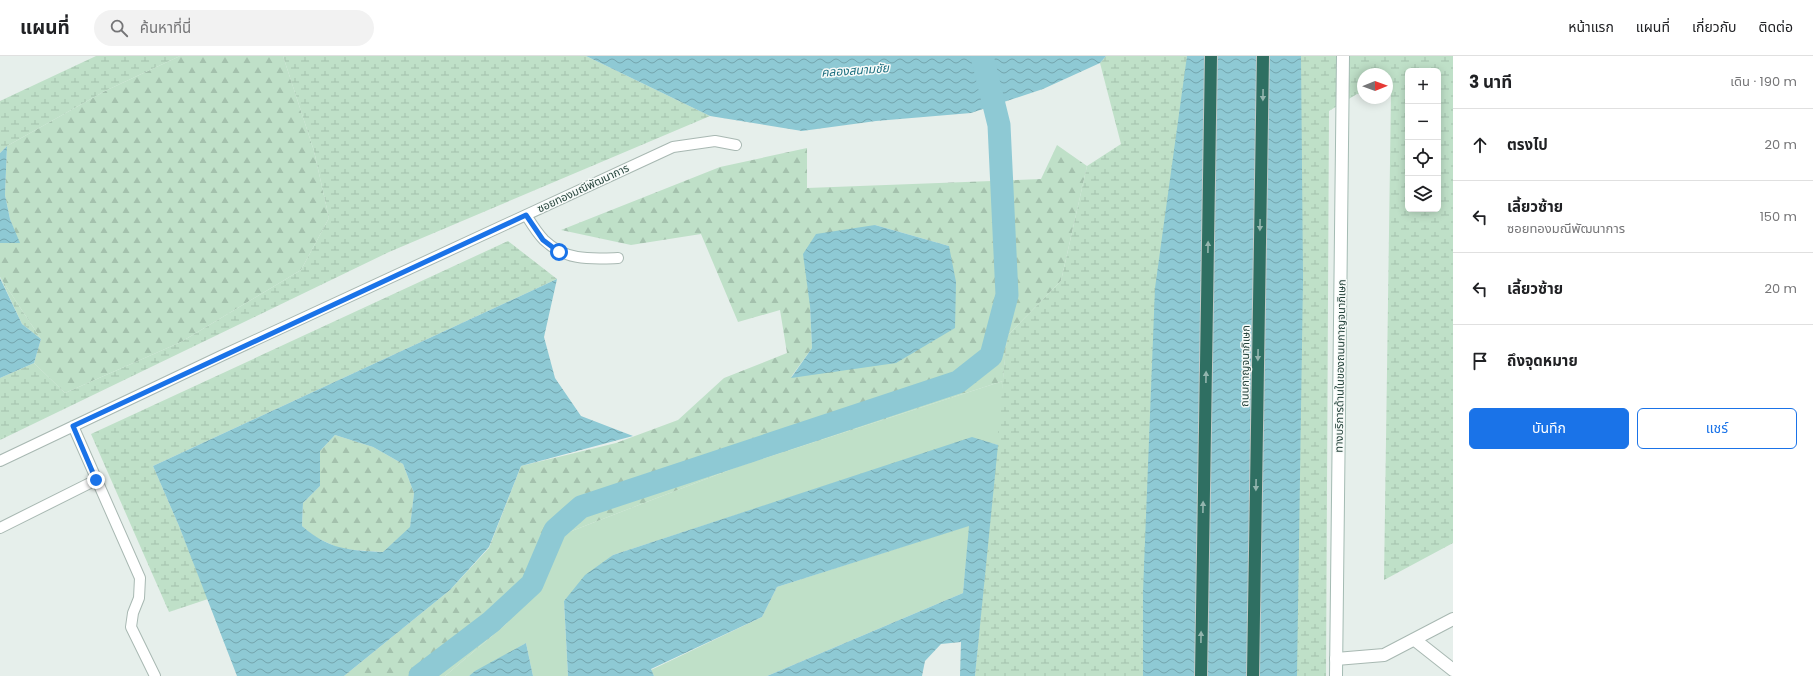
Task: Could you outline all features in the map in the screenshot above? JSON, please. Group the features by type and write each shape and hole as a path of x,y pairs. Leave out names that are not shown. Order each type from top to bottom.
{"highway":[{"path":"1201,676 1211,56"},
{"name":"ถนนกาญจนาภิเษก","path":"1253,676 1263,56"}],"main road":[{"name":"ทางบริการด้านในของถนนกาญจนาภิเษก","path":"1336,676 1343,56"},
{"path":"1336,659 1384,655 1453,619"},
{"path":"1414,640 1453,670"}],"lane":[{"name":"ซอยทองมณีพัฒนาการ","path":"0,461 673,147 715,141 736,145"},
{"path":"526,215 543,240 559,252 574,257 618,258"},
{"path":"73,426 140,578 139,598 133,613 132,627 155,676"},
{"path":"0,528 96,480"}],"green space":[{"path":"96,56 180,56 105,91 7,146 0,153 0,101"},
{"path":"180,56 283,56 314,151 329,218 301,270 181,342 65,393 34,363 41,339 0,277 0,243 19,243 10,219 5,195 7,146 105,91"},
{"path":"283,56 586,56 710,116 389,252 0,440 0,378 34,363 65,393 181,342 301,270 329,218 314,151"},
{"path":"1106,56 1453,56 1453,543 1384,580 1391,104 1393,104 1393,68 1357,68 1357,94 1329,111 1326,676 975,676 1007,336 1061,281 1087,166 1121,144 1100,63"},
{"path":"1057,145 1087,166 1061,281 1007,336 1003,381 737,467 551,539 506,624 445,676 344,676 450,590 489,548 521,466 616,443 678,420 724,378 787,353 780,310 738,322 701,234 631,245 561,230 720,167 807,148 807,188 1041,179","holes":["875,225 949,246 791,377 812,348 810,306"]},
{"path":"508,241 557,279 153,466 208,599 169,612 91,434"},
{"path":"0,277 41,339 22,324"},
{"path":"1003,381 998,445 972,438 613,555 564,601 568,676 533,676 526,643 469,676 445,676 506,624 551,539 737,467"},
{"path":"335,435 373,447 403,464 414,493 410,528 383,552 341,549 315,537 302,526 303,503 320,486 320,451"},
{"path":"970,525 963,593 767,676 654,676 651,670 762,617 777,587"}],"water":[{"name":"คลองสนามชัย","path":"586,56 1106,56 1100,63 1043,89 971,113 876,121 802,131 710,116"},
{"path":"1187,56 1301,56 1303,278 1297,676 1143,676 1143,592 1155,288"},
{"path":"7,146 5,195 10,219 20,243 0,243 0,153"},
{"path":"875,225 949,246 956,282 955,328 896,363 791,378 812,348 810,306 803,254 816,234"},
{"path":"0,278 22,324 41,339 34,363 0,378"},
{"path":"557,279 544,337 555,378 581,416 633,436 521,466 489,547 450,590 344,676 237,676 179,526 153,466","holes":["335,435 373,447 403,464 414,493 410,527 383,552 340,547 322,540 312,534 302,526 303,503 320,486 320,451"]},
{"path":"972,437 998,445 975,676 960,676 961,642 941,644 925,661 922,676 767,676 963,593 969,526 777,587 762,617 651,669 654,676 568,676 564,601 585,575 613,555"},
{"path":"526,643 533,676 469,676 475,671"}],"waterway":[{"path":"420,676 491,622 532,584 555,530 581,507 958,382 991,356 1007,295 999,125 982,56"}],"route":[{"path":"96,480 73,426 526,215 543,240 559,252"}]}
